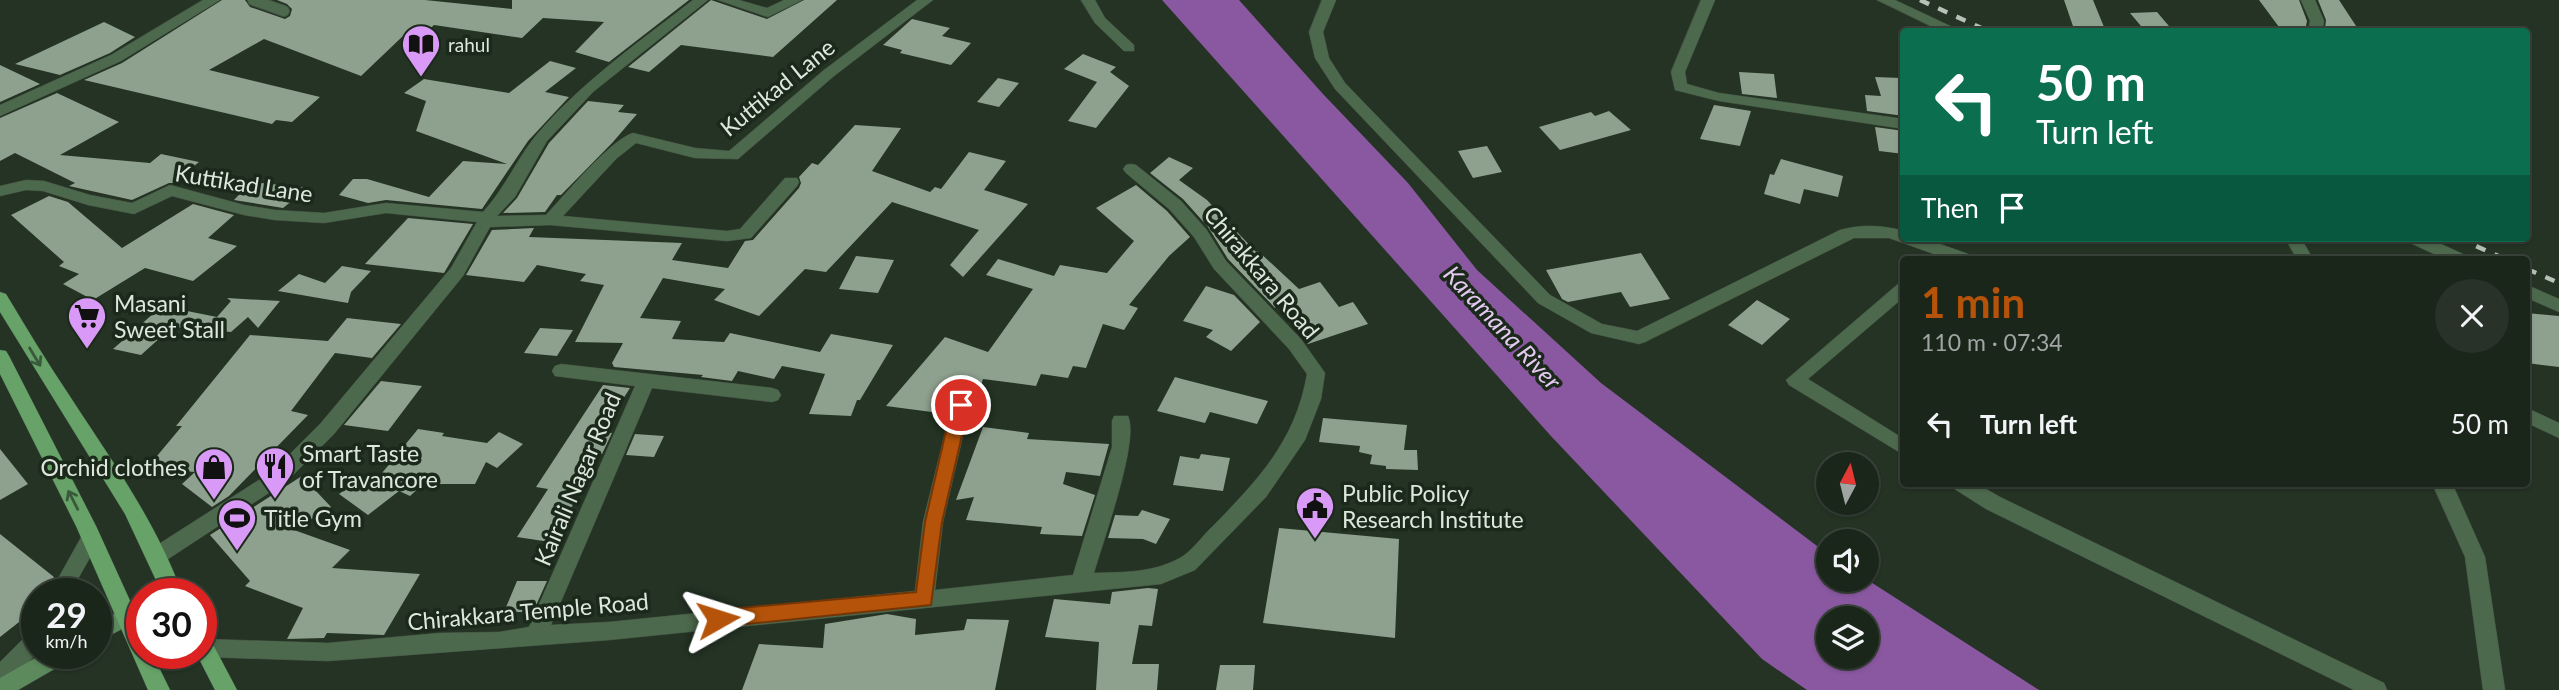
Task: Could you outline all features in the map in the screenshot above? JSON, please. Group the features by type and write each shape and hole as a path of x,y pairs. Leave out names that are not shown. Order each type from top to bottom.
{"main road":[{"path":"0,298 49,379 126,494 158,555 166,578"},
{"path":"0,356 91,538 126,599"},
{"path":"0,689 35,669"},
{"path":"150,669 159,690"},
{"path":"215,669 226,690"}],"street":[{"path":"0,111 116,58 213,0"},
{"path":"158,555 280,476 318,438 457,272 486,220 509,193 542,138 575,103 701,0"},
{"path":"725,0 768,13 795,0"},
{"name":"Kuttikad Lane","path":"550,220 611,156 633,138 674,149 721,157 733,156 829,73 926,0"},
{"path":"1088,0 1100,20 1129,48"},
{"path":"1329,0 1317,32 1322,58 1340,86 1544,299 1597,329 1639,338 1846,234 1866,229 1884,230 1900,236"},
{"path":"1708,0 1678,72 1680,87 1718,97 1900,123"},
{"path":"1884,0 1947,28"},
{"path":"2308,0 2317,21 2316,28"},
{"name":"Chirakkara Road","path":"1131,169 1153,184 1200,233 1220,265 1295,344 1316,373 1312,400"},
{"name":"Kuttikad Lane","path":"0,191 26,185 44,186 88,200 134,209 170,190 244,210 275,215 324,218 386,208 486,220 550,220 727,236 745,234 791,182"},
{"path":"1913,242 1942,256"},
{"path":"2423,242 2453,256"},
{"path":"1900,291 1795,380 1900,446"},
{"path":"2530,292 2559,306"},
{"path":"561,371 646,382"},
{"name":"Kairali Nagar Road","path":"536,635 646,382 772,395"},
{"name":"Chirakkara Temple Road","path":"217,646 328,652 440,642 499,641 536,635 610,631 738,616 1154,578 1188,564 1259,492 1296,440 1312,400"},
{"path":"924,599 933,522 961,405"},
{"path":"2530,416 2559,431"},
{"path":"1081,583 1121,447 1121,421"},
{"path":"1967,487 1993,503 2376,690"},
{"path":"2444,487 2475,557 2494,690"},
{"path":"69,578 91,538"},
{"path":"0,677 21,655"}],"lane":[{"path":"253,0 285,11"}],"water":[{"name":"Karamana River","path":"1162,0 1239,0 1408,183 1477,270 1601,383 1816,545 1816,592 1879,592 1879,587 2039,690 1807,690 1762,659 1550,435"}],"building":[{"path":"222,0 245,0 250,7 285,19 290,16 292,9 277,0 425,0 512,9 512,0 689,0 609,62 575,52 604,22 543,18 522,38 434,25 419,39 403,36 361,76 264,39 209,70 320,97 292,122 276,120 272,124 84,80 122,63"},
{"path":"711,0 767,19 804,0 837,0 773,57 681,45 649,72 628,67"},
{"path":"2064,0 2093,0 2104,28 2074,28"},
{"path":"2259,0 2299,0 2307,21 2306,26 2279,27"},
{"path":"2318,0 2339,0 2357,28 2325,28 2326,20"},
{"path":"2157,12 2171,28 2143,28 2130,13"},
{"path":"912,19 950,28 942,36 971,43 951,65 900,53 902,50 883,45"},
{"path":"104,22 135,37 110,53 60,75 15,64"},
{"path":"1083,54 1116,67 1110,72 1129,86 1096,128 1068,121 1097,82 1064,69"},
{"path":"550,61 576,68 545,92 569,97 528,141 482,209 386,200 368,203 339,195 353,179 367,179 429,197 463,161 507,164 416,131 426,101 404,93 424,79 509,93"},
{"path":"0,65 40,84 0,102"},
{"path":"1739,72 1774,74 1777,98 1742,94"},
{"path":"1875,77 1900,78 1900,115 1867,111 1865,95 1881,96"},
{"path":"998,78 1019,83 999,107 977,102"},
{"path":"57,93 119,122 60,155 150,163 161,154 199,162 173,183 132,200 69,186 75,183 15,153 0,161 0,118"},
{"path":"588,101 624,105 618,112 637,114 561,195 557,195 545,212 503,213 517,198 549,143"},
{"path":"1714,105 1751,111 1740,146 1700,139"},
{"path":"1609,111 1631,130 1560,150 1539,127 1591,112 1595,116"},
{"path":"855,125 901,128 872,171 930,192 935,187 941,189 969,152 1006,161 984,190 1028,204 963,277 950,265 979,230 892,202 826,272 805,269 759,316 714,300 725,289 663,278 640,318 681,321 672,339 724,342 730,333 820,352 831,334 893,345 860,400 857,400 851,416 809,414 825,374 782,366 774,379 738,371 732,381 701,377 703,375 614,367 612,363 623,343 575,342 604,285 580,281 586,274 537,265 524,282 466,275 492,230 534,228 529,237 682,243 672,260 728,268 745,241 753,240 799,188 799,177 812,163 818,165"},
{"path":"1875,127 1900,130 1900,154 1879,151"},
{"path":"1487,146 1502,172 1473,178 1458,151"},
{"path":"1169,157 1193,168 1179,180 1207,200 1256,252 1299,289 1320,282 1339,307 1353,302 1368,324 1308,344 1279,304 1275,308 1228,259 1208,227 1183,199 1150,173"},
{"path":"1781,159 1843,176 1838,197 1804,189 1800,204 1764,194 1770,174 1774,175"},
{"path":"251,182 308,188 283,208 234,200"},
{"path":"1136,185 1167,211 1190,237 1169,256 1129,305 1138,308 1124,330 1103,324 1086,368 1073,366 1068,378 1041,374 1036,386 983,379 971,416 972,404 967,397 953,399 947,414 886,406 945,337 988,352 1033,289 986,275 998,259 1054,276 1060,265 1107,273 1134,241 1096,208"},
{"path":"49,196 68,202 122,248 193,204 234,215 208,238 237,246 193,281 145,268 93,300 63,284 79,274 59,266 64,262 11,215"},
{"path":"408,218 473,224 444,273 365,264"},
{"path":"1641,253 1670,299 1630,307 1621,292 1568,302 1562,299 1546,270"},
{"path":"856,256 894,260 878,293 839,289"},
{"path":"342,266 371,271 351,292 348,303 278,291 299,274 325,283"},
{"path":"1206,286 1234,295 1260,322 1231,351 1206,337 1213,330 1183,321"},
{"path":"227,298 280,301 258,328 248,317 231,332 172,327 141,355 113,349 162,306 217,317 231,301"},
{"path":"1757,300 1790,319 1762,345 1728,325"},
{"path":"2530,313 2559,316 2559,367 2530,363"},
{"path":"347,318 401,324 372,358 335,353 291,411 308,415 229,496 212,507 182,484 195,472 147,468 182,426 176,426 250,335 328,341"},
{"path":"540,328 573,330 557,356 524,353"},
{"path":"1175,377 1268,401 1257,424 1210,412 1205,423 1157,411"},
{"path":"381,381 422,386 388,431 344,425"},
{"path":"603,385 630,388 602,432 612,433 602,454 595,453 567,499 576,500 550,542 517,537 548,489 536,487"},
{"path":"1323,418 1407,425 1404,450 1417,450 1418,470 1386,469 1386,466 1370,464 1372,455 1359,452 1360,446 1319,442"},
{"path":"983,427 1029,433 1027,439 1109,444 1100,476 1066,472 1063,484 1095,495 1082,536 1040,534 1042,527 966,520 974,497 956,500"},
{"path":"418,429 487,443 499,432 523,444 497,468 486,462 475,484 423,484 410,496 399,491 368,515 339,494 363,477 373,484"},
{"path":"635,434 664,436 654,457 626,455"},
{"path":"0,449 28,484 0,500"},
{"path":"1201,454 1230,458 1223,491 1173,485 1180,456 1199,459"},
{"path":"302,476 331,507 294,530 350,550 332,568 420,574 384,635 327,633 324,638 287,639 303,608 245,586 250,581 210,535"},
{"path":"1142,510 1170,519 1156,544 1143,539 1108,538 1115,515 1138,516"},
{"path":"1279,528 1399,539 1395,638 1263,623"},
{"path":"0,534 54,577 21,578 21,621 0,637"},
{"path":"517,581 547,581 533,612 504,612"},
{"path":"1158,589 1152,626 1139,625 1132,664 1159,664 1157,690 1096,690 1099,642 1045,637 1054,599 1110,604 1112,592"},
{"path":"887,614 916,619 915,635 964,630 967,619 1009,620 995,690 742,690 759,644 823,648 825,624"},
{"path":"1220,665 1255,665 1253,690 1216,690"}],"railway":[{"path":"1920,0 1981,28"},
{"path":"2467,242 2498,256"},
{"path":"2530,270 2559,283"}],"place":[{"name":"rahul","path":"421,78"},
{"name":"Masani Sweet Stall","path":"87,350"},
{"name":"Smart Taste of Travancore","path":"275,500"},
{"name":"Orchid clothes","path":"214,501"},
{"name":"Public Policy Research Institute","path":"1315,540"},
{"name":"Title Gym","path":"237,552"}],"route":[{"path":"718,619 924,599 933,522 961,405"}]}
